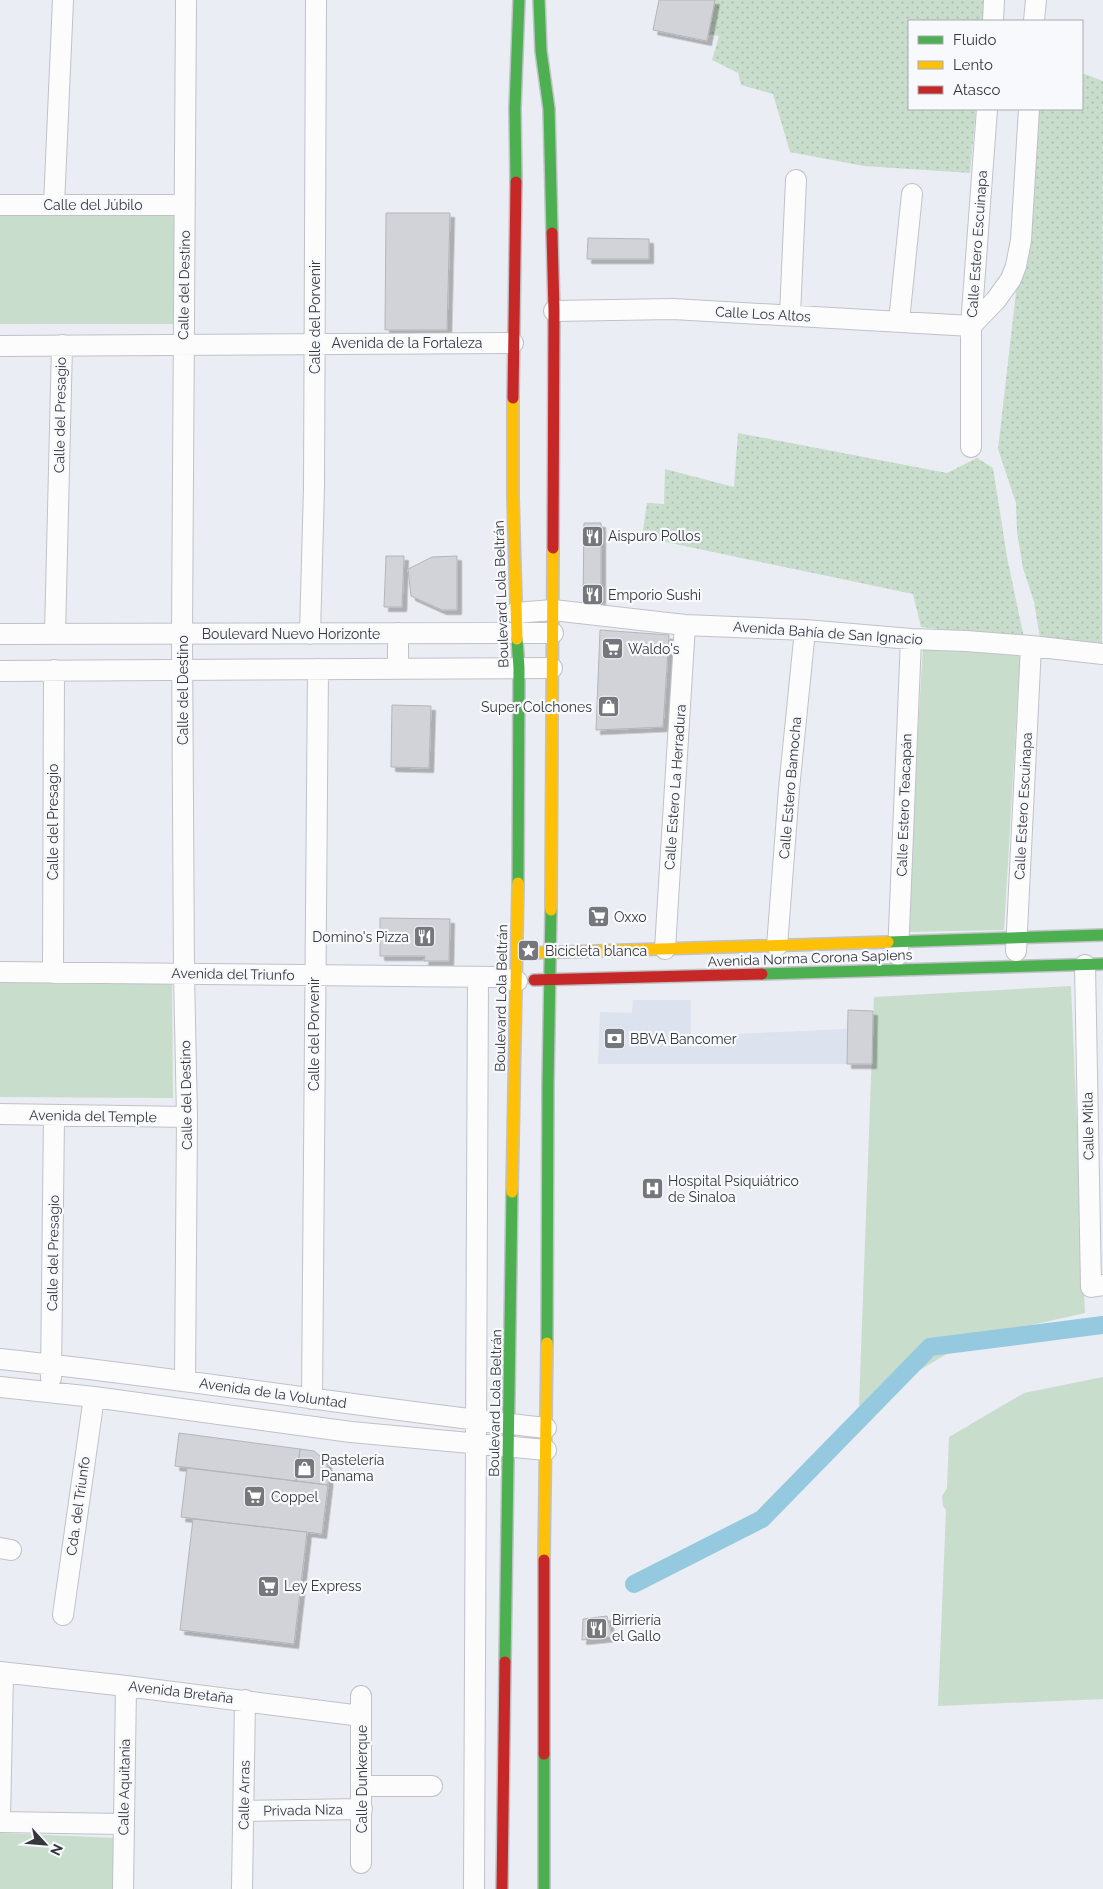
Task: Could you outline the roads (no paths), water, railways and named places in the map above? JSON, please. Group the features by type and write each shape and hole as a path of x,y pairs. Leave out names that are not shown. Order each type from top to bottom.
{"main road":[{"name":"Boulevard Lola Beltrán","path":"515,108 519,0"},
{"path":"539,0 541,51 549,109 554,311 552,431 552,953 548,1084 544,1531 544,1889"},
{"name":"Boulevard Lola Beltrán","path":"502,1889 513,1143 518,954 519,668 513,497 513,343 516,212 515,78 507,17"},
{"path":"549,109 554,61"},
{"name":"Avenida Norma Corona Sapiens","path":"518,954 1103,936"},
{"name":"Avenida Norma Corona Sapiens","path":"517,981 1094,964"}],"street":[{"path":"54,205 63,0"},
{"name":"Calle del Destino","path":"185,1381 187,1117 184,974 182,634 186,0"},
{"name":"Calle del Porvenir","path":"310,634 314,487 316,0"},
{"path":"993,20 994,0"},
{"path":"1034,20 1036,0"},
{"name":"Calle Estero Escuinapa","path":"971,326 986,110"},
{"name":"Calle Estero Escuinapa","path":"971,326 996,300 1011,279 1016,266 1021,240 1029,110"},
{"path":"790,315 796,180"},
{"path":"899,322 912,194"},
{"name":"Calle del Júbilo","path":"0,205 185,205"},
{"name":"Calle Los Altos","path":"554,311 673,309 971,326"},
{"path":"971,326 971,447"},
{"name":"Avenida de la Fortaleza","path":"0,346 513,343"},
{"name":"Calle del Presagio","path":"55,634 62,345"},
{"name":"Avenida Bahía de San Ignacio","path":"516,613 553,610 685,625 805,630 911,640 966,640 1103,654"},
{"name":"Calle Estero La Herradura","path":"665,949 685,625"},
{"name":"Calle Estero Bamocha","path":"777,946 789,789 805,630"},
{"name":"Boulevard Nuevo Horizonte","path":"0,634 553,633"},
{"path":"398,634 398,669"},
{"name":"Calle Estero Teacapán","path":"897,970 911,640"},
{"name":"Calle Estero Escuinapa","path":"1015,966 1031,646"},
{"path":"0,670 552,668"},
{"name":"Calle del Porvenir","path":"312,1399 318,669"},
{"name":"Calle del Presagio","path":"53,973 54,670"},
{"path":"474,1889 476,1444 488,977 518,954"},
{"name":"Calle Mitla","path":"1094,964 1097,1286"},
{"name":"Avenida del Triunfo","path":"0,972 488,977 517,981"},
{"name":"Avenida del Temple","path":"0,1114 187,1117"},
{"name":"Calle del Presagio","path":"50,1392 54,1115"},
{"name":"Avenida de la Voluntad","path":"0,1359 185,1381 477,1421 546,1428"},
{"name":"Avenida de la Voluntad","path":"0,1387 94,1397 351,1432 546,1450"},
{"name":"Cda. del Triunfo","path":"63,1615 94,1397"},
{"path":"1,1673 0,1821 123,1824"},
{"name":"Avenida Bretaña","path":"1,1673 245,1700 361,1716"},
{"name":"Calle Aquitania","path":"123,1889 126,1686"},
{"name":"Calle Dunkerque","path":"361,1696 361,1863"},
{"name":"Calle Arras","path":"242,1889 245,1700"},
{"path":"362,1786 432,1786"},
{"name":"Privada Niza","path":"244,1811 362,1810"},
{"path":"474,1889 502,1864"}],"waterway":[{"path":"634,1584 762,1519 930,1347 1103,1325"}],"place":[{"name":"Aispuro Pollos","path":"592,536"},
{"name":"Emporio Sushi","path":"592,595"},
{"name":"Waldo's","path":"612,649"},
{"name":"Super Colchones","path":"608,707"},
{"name":"Oxxo","path":"598,917"},
{"name":"Domino's Pizza","path":"425,937"},
{"name":"Bicicleta blanca","path":"529,951"},
{"name":"BBVA Bancomer","path":"614,1039"},
{"name":"Hospital Psiquiátrico de Sinaloa","path":"652,1189"},
{"name":"Pastelería Panama","path":"305,1468"},
{"name":"Coppel","path":"255,1497"},
{"name":"Ley Express","path":"268,1586"},
{"name":"Birriería el Gallo","path":"596,1628"}]}
